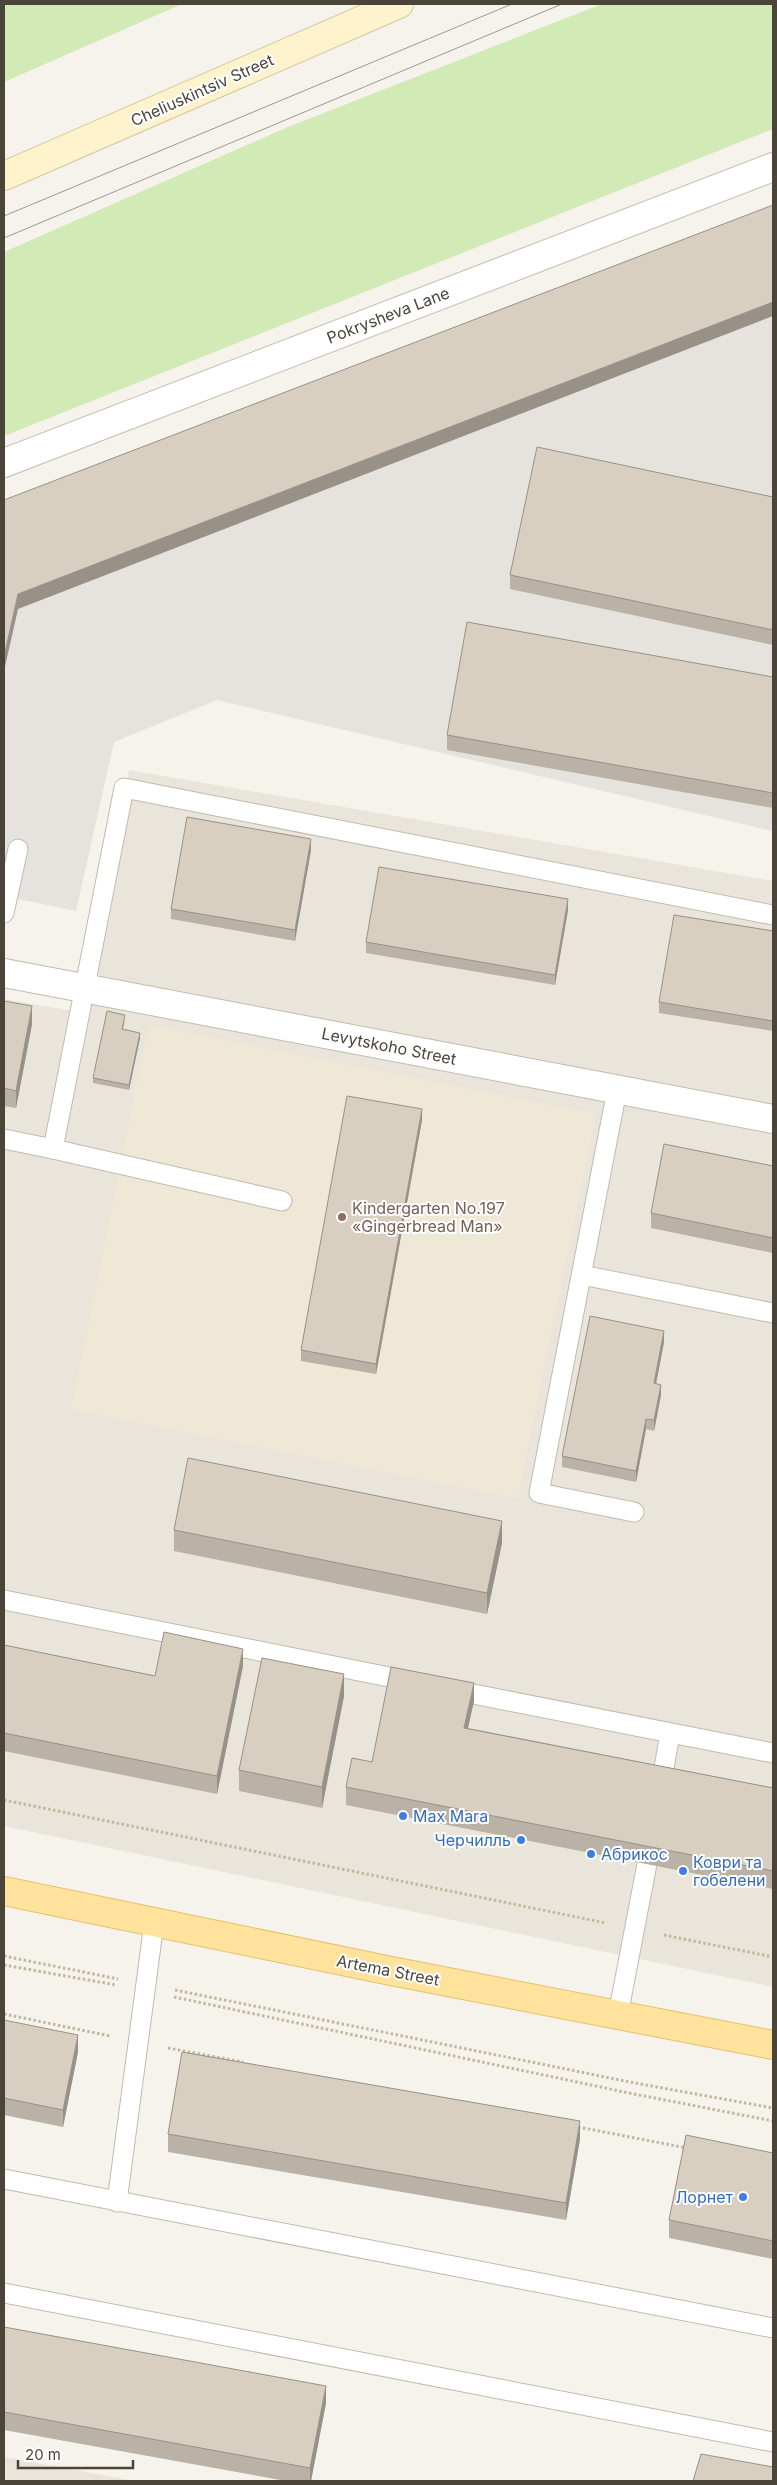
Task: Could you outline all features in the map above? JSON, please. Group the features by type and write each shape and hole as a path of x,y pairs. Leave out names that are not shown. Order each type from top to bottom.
{"main road":[{"name":"Cheliuskintsiv Street","path":"4,176 399,4"},
{"name":"Artema Street","path":"4,1891 773,2045"}],"street":[{"name":"Pokrysheva Lane","path":"4,463 773,167"},
{"name":"Levytskoho Street","path":"4,973 773,1119"}],"lane":[{"path":"53,1149 124,788 773,916"},
{"path":"4,913 18,849"},
{"path":"617,1090 539,1493 634,1512"},
{"path":"4,1139 282,1201"},
{"path":"582,1275 773,1313"},
{"path":"4,1600 773,1753"},
{"path":"661,1784 670,1734"},
{"path":"618,2015 646,1864"},
{"path":"117,2202 154,1922"},
{"path":"4,2179 773,2328"},
{"path":"4,2293 773,2442"}],"path":[{"path":"4,1800 773,1957"},
{"path":"4,1956 619,2091 773,2121"},
{"path":"4,1964 144,1987 635,2083 773,2108"},
{"path":"4,2014 244,2062"},
{"path":"576,2126 690,2149"}],"shaded area":[{"path":"773,223 773,831 217,700 114,742 76,911 4,896 4,511"},
{"path":"129,770 773,881 773,1987 4,1826 4,999 84,1013"},
{"name":"Kindergarten No.197 «Gingerbread Man»","path":"149,1025 596,1114 518,1498 71,1409"},
{"path":"4,2457 135,2481 4,2481"}],"green space":[{"path":"4,4 182,4 4,82"},
{"path":"602,4 773,4 773,129 4,436 4,252 288,127"}],"building":[{"path":"773,205 773,302 18,594 4,657 4,500"},
{"path":"537,447 773,497 773,630 510,575"},
{"path":"467,622 773,677 773,793 447,735"},
{"path":"187,817 311,839 295,930 171,909"},
{"path":"379,867 568,899 555,975 366,942"},
{"path":"674,915 773,931 773,1021 659,1002"},
{"path":"4,1001 32,1006 16,1091 4,1088"},
{"path":"107,1011 125,1015 122,1029 140,1033 129,1085 93,1078"},
{"path":"347,1096 422,1109 376,1364 301,1350"},
{"path":"664,1144 773,1166 773,1238 651,1213"},
{"path":"590,1316 664,1331 654,1383 661,1385 654,1420 646,1419 636,1471 562,1456"},
{"path":"188,1458 502,1521 487,1593 174,1530"},
{"path":"164,1632 243,1649 217,1776 4,1733 4,1645 155,1676"},
{"path":"262,1658 344,1674 322,1787 239,1770"},
{"path":"391,1667 474,1683 464,1728 773,1788 773,1871 346,1787 352,1758 372,1762"},
{"path":"4,2020 78,2035 63,2110 4,2098"},
{"path":"182,2052 580,2121 566,2203 168,2134"},
{"path":"686,2135 773,2153 773,2241 669,2220"},
{"path":"4,2327 326,2386 310,2468 4,2412"},
{"path":"701,2454 773,2467 773,2481 693,2481"}],"tram line":[{"path":"4,216 512,4"},
{"path":"4,238 562,4"}],"place":[{"name":"Kindergarten No.197 «Gingerbread Man»","path":"342,1217"},
{"name":"Max Mara","path":"403,1816"},
{"name":"Черчилль","path":"521,1840"},
{"name":"Абрикос","path":"591,1854"},
{"name":"Коври та гобелени","path":"683,1871"},
{"name":"Лорнет","path":"743,2197"}]}
